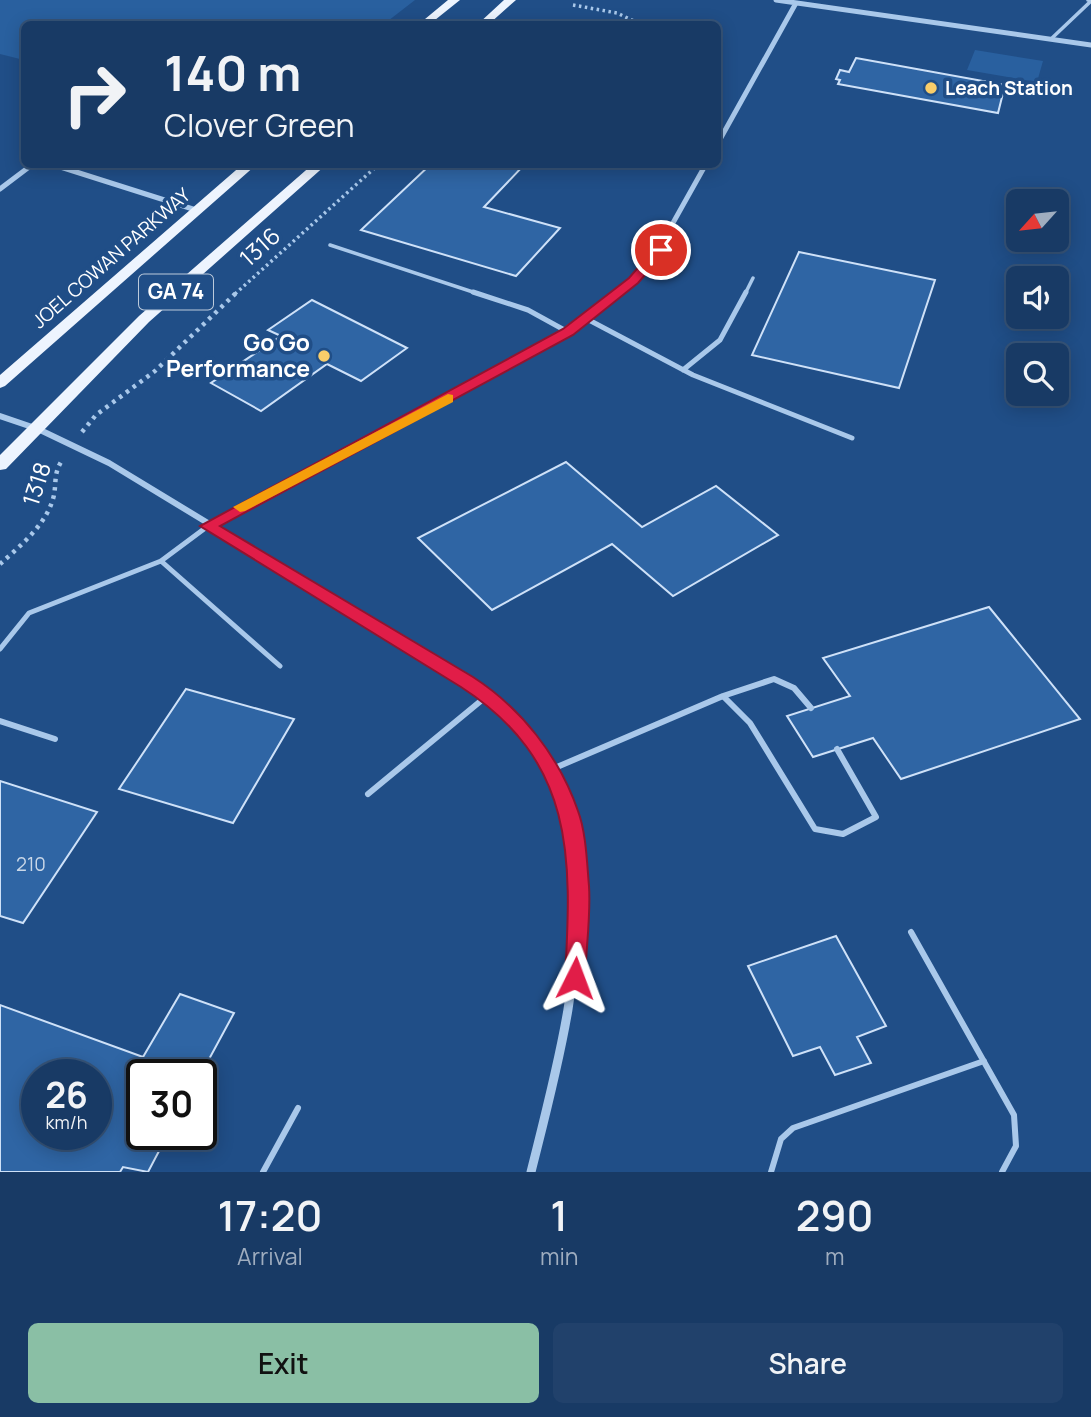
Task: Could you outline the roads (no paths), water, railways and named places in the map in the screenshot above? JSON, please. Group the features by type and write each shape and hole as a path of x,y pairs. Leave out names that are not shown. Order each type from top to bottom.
{"main road":[{"path":"428,21 455,0"},
{"path":"487,21 512,0"},
{"name":"JOEL COWAN PARKWAY","path":"0,383 246,168"},
{"name":"GA 74","path":"0,465 144,319 316,168"}],"street":[{"path":"776,0 1091,45"},
{"path":"721,138 796,3"},
{"path":"0,189 28,168"},
{"path":"64,168 197,210"},
{"path":"208,526 568,332 587,319 633,281 661,250 704,168"},
{"path":"0,416 74,442 488,695 518,724 550,770 570,813 580,887 575,978 559,1060 531,1172"}],"lane":[{"path":"1051,39 1090,0"},
{"path":"330,245 458,288 513,301 540,313 568,332"},
{"path":"683,370 720,340 752,278"},
{"path":"587,319 683,370 852,438"},
{"path":"0,649 29,613 161,561 208,526"},
{"path":"161,561 280,666"},
{"path":"550,770 723,696 774,679 794,688 811,708"},
{"path":"368,794 488,695"},
{"path":"723,696 740,708 801,812 815,829 843,834 876,817 837,749"},
{"path":"0,721 55,739"},
{"path":"911,932 1014,1115 1019,1131 1015,1156 1002,1172"},
{"path":"771,1172 781,1139 793,1128 984,1061"},
{"path":"263,1172 298,1108"}],"place":[{"name":"Leach Station","path":"931,88"},
{"name":"Go Go Performance","path":"324,356"}]}
